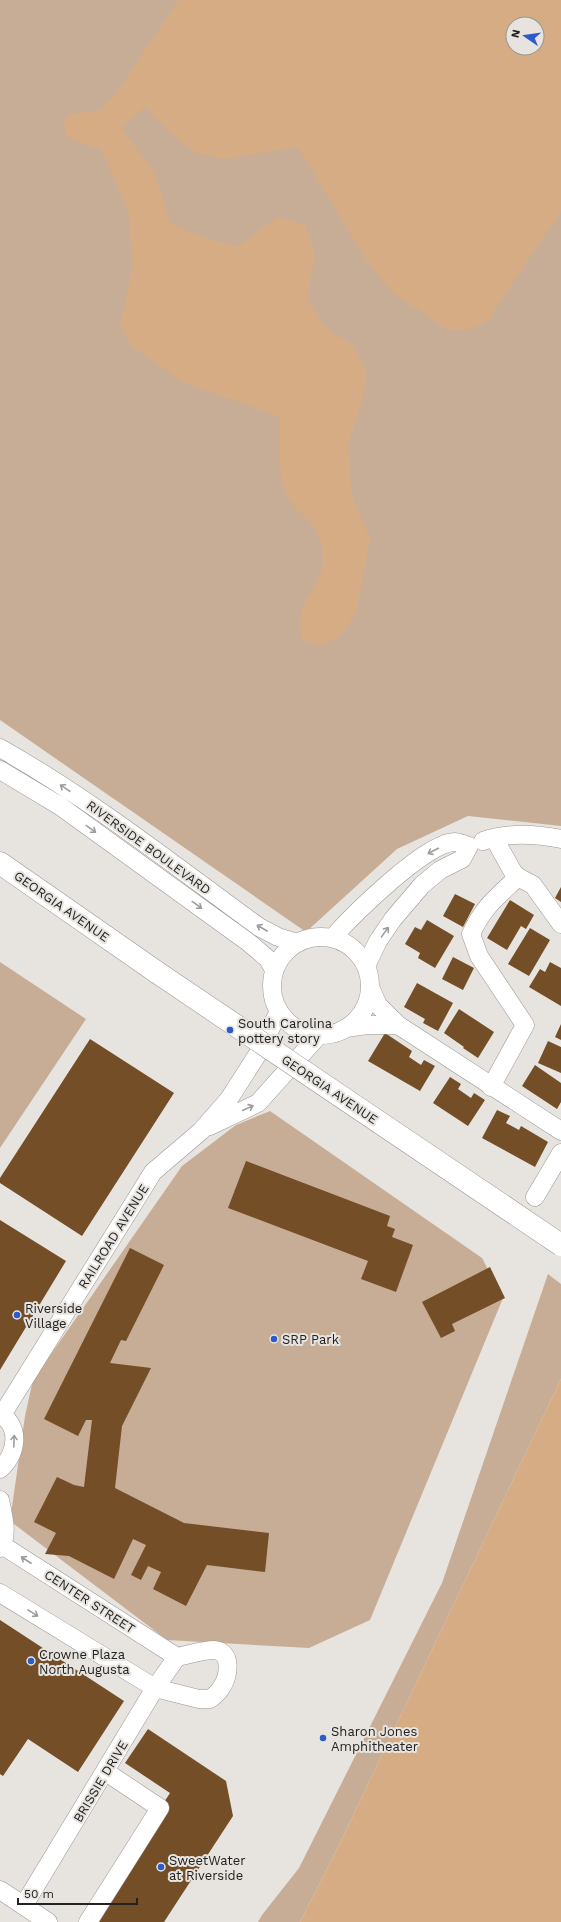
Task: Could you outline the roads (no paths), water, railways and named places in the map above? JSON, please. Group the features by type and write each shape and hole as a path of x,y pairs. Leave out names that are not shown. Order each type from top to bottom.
{"main road":[{"name":"GEORGIA AVENUE","path":"0,863 158,973 561,1245"}],"street":[{"name":"RIVERSIDE BOULEVARD","path":"0,748 40,771 100,811 259,927 278,937 298,943"},
{"name":"RIVERSIDE BOULEVARD","path":"0,770 60,806 248,942 268,959 274,970"},
{"path":"333,937 387,883 433,850 454,842 469,846 494,838 523,834 561,839"},
{"path":"494,838 513,872 518,878 533,885 561,924"},
{"path":"366,966 378,941 393,919 422,884 440,870 462,859 469,846"},
{"path":"491,1087 525,1025 479,956 471,934 487,905 518,878"},
{"path":"398,1025 367,1024 346,1028 334,1033 319,1035 306,1033 295,1028 285,1020 274,1001 272,991 274,970 278,961 290,947 308,938 333,937 348,944 362,958 366,966 370,987 378,1005 398,1025 491,1087 561,1131"},
{"path":"346,1028 356,1020 364,1010 370,987"},
{"name":"RAILROAD AVENUE","path":"1,1415 153,1172 201,1131 229,1100 259,1052 279,1011"},
{"name":"RAILROAD AVENUE","path":"201,1131 220,1120 258,1104 319,1035"},
{"path":"535,1197 561,1153"},
{"path":"0,1469 12,1454 15,1444 12,1428 1,1415"},
{"path":"0,1500 4,1516 1,1546"},
{"name":"CENTER STREET","path":"1,1546 177,1657"},
{"path":"0,1593 156,1688 199,1699 210,1699 221,1689 226,1678 228,1667 226,1656 214,1650 177,1657"},
{"name":"BRISSIE DRIVE","path":"24,1905 156,1688 177,1657"},
{"path":"88,1922 160,1808 106,1772"},
{"path":"0,1890 48,1922"}],"place":[{"name":"South Carolina pottery story","path":"230,1030"},
{"name":"Riverside Village","path":"17,1315"},
{"name":"SRP Park","path":"274,1339"},
{"name":"Crowne Plaza North Augusta","path":"31,1661"},
{"name":"Sharon Jones Amphitheater","path":"323,1738"},
{"name":"SweetWater at Riverside","path":"161,1867"}]}
